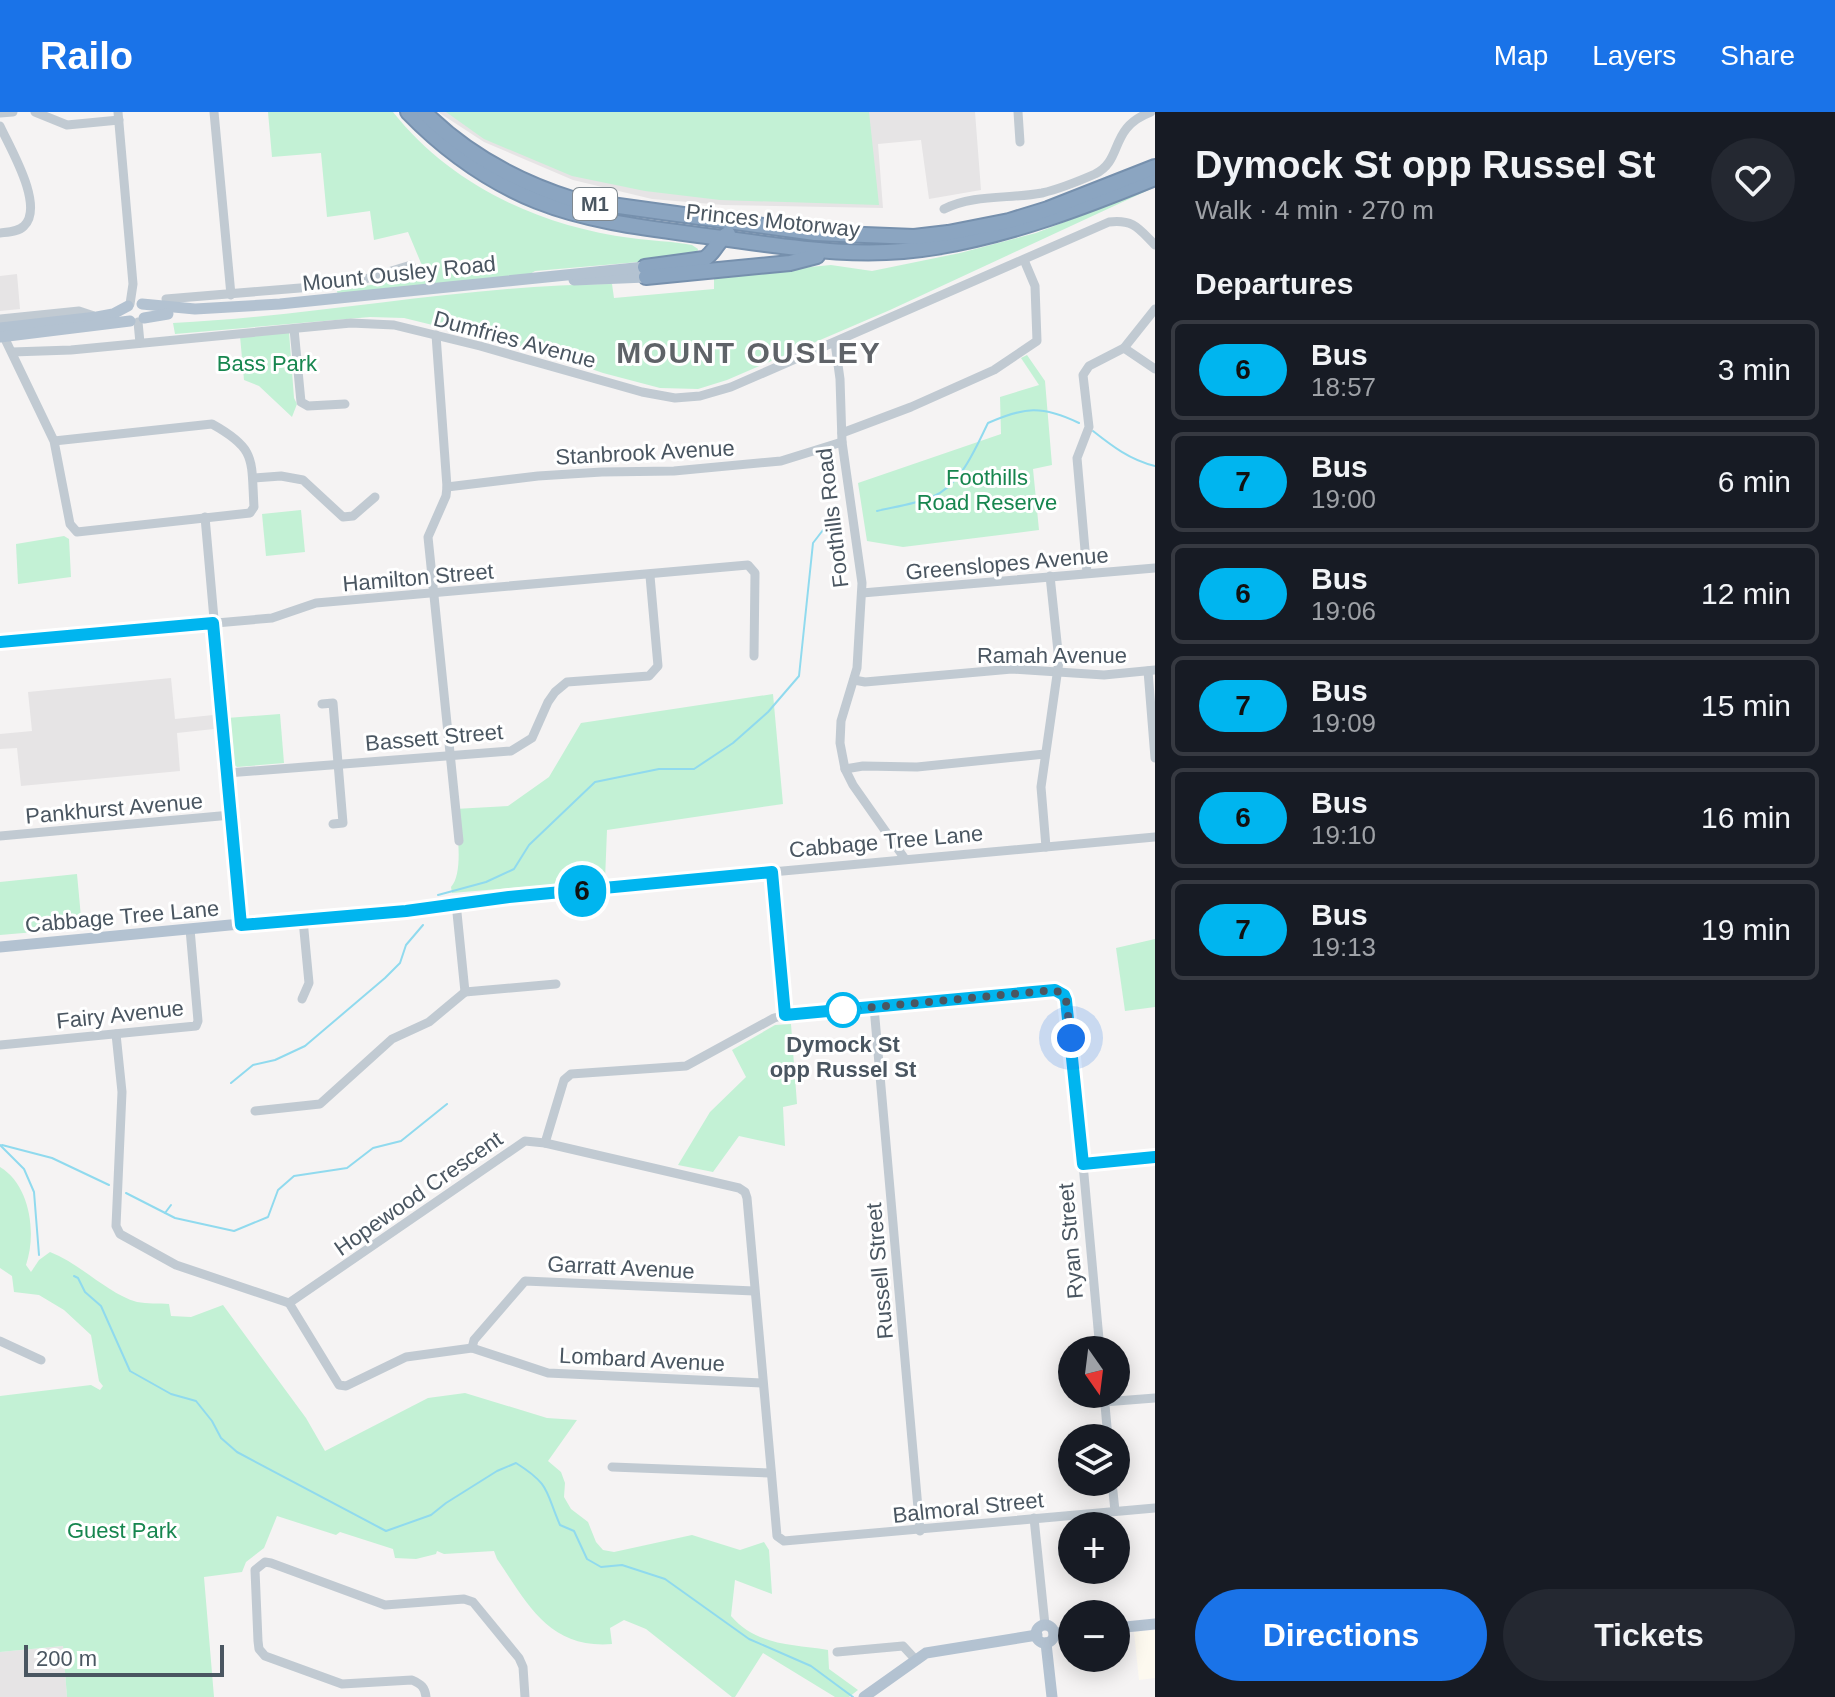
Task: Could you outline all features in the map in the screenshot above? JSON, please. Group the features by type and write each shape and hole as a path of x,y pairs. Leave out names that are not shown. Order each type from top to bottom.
{"highway":[{"name":"Princes Motorway","path":"408,112 473,167 497,182 565,211 644,228 829,252 909,251 971,240 1064,214 1155,178"},
{"name":"Princes Motorway","path":"424,112 450,136 491,165 535,186 575,200 827,234 887,237 948,233 1009,221 1155,167"},
{"path":"537,201 586,221 691,239 703,247 701,254 694,258 645,272"},
{"path":"645,272 704,259 730,233 895,241 948,233"},
{"path":"645,272 790,263 829,252"}],"main road":[{"name":"Mount Ousley Road","path":"1,334 113,314 135,304 195,309 280,304 645,272"},
{"path":"135,304 146,312 137,320 125,314 135,304"},
{"name":"Mount Ousley Road","path":"1,334 137,320 158,314 227,313 280,304"},
{"path":"772,872 785,1015 874,1007"},
{"name":"Cabbage Tree Lane","path":"0,947 406,911 456,903 772,872"},
{"name":"Ryan Street","path":"874,1007 1055,990 1064,995 1083,1164"},
{"path":"1083,1164 1155,1157"},
{"path":"1130,1627 1155,1624"},
{"path":"865,1696 915,1659 936,1650 1058,1633"},
{"path":"1046,1634 1052,1697"}],"street":[{"path":"0,113 13,112"},
{"path":"35,112 67,125 119,116 135,304"},
{"path":"214,112 231,295"},
{"path":"1018,112 1020,142"},
{"path":"944,209 963,202 1044,192 1096,174 1111,161 1123,130 1145,113"},
{"path":"0,126 28,188 31,213 25,225 15,232 0,233"},
{"name":"Dumfries Avenue","path":"12,352 71,350 351,323 394,325 642,392 675,398 700,396 731,387 835,343 1109,222 1125,220 1136,226 1155,245"},
{"name":"Stanbrook Avenue","path":"447,487 550,475 674,471 781,461 842,438 994,370 1037,341 1035,286 1024,260"},
{"name":"Mount Ousley Road","path":"166,299 349,284 411,265"},
{"path":"1087,573 1077,458 1089,427 1083,375 1089,366 1124,348 1155,309"},
{"name":"Mount Ousley Road","path":"0,319 78,311 97,317"},
{"path":"137,320 140,343"},
{"path":"294,329 301,402 308,406 345,404"},
{"path":"1,334 54,441 70,524 77,532 250,513 254,507 250,453 233,436 212,424 54,441"},
{"path":"436,335 447,487 428,537 459,841"},
{"name":"Foothills Road","path":"835,343 842,438 862,593 854,680 840,731 845,769 905,859"},
{"path":"1124,348 1155,369"},
{"path":"253,478 281,476 303,480 343,517 353,516 375,497"},
{"path":"205,517 241,925"},
{"name":"Hamilton Street","path":"0,642 272,618 316,603 748,565 755,573 754,656"},
{"name":"Greenslopes Avenue","path":"862,593 1155,568"},
{"name":"Bassett Street","path":"227,773 511,751 532,738 548,702 567,682 649,676 658,666 650,576"},
{"path":"1046,847 1041,787 1058,672 1050,576"},
{"name":"Ramah Avenue","path":"854,680 865,682 1012,669 1104,675 1152,671"},
{"path":"1152,671 1155,758"},
{"path":"322,704 345,702"},
{"path":"333,703 343,823"},
{"path":"845,769 863,766 917,767 1045,754"},
{"name":"Pankhurst Avenue","path":"0,836 231,815"},
{"name":"Cabbage Tree Lane","path":"772,872 1155,837"},
{"path":"456,903 465,992"},
{"path":"302,999 309,983 303,920"},
{"name":"Fairy Avenue","path":"0,1045 196,1026 190,929"},
{"path":"255,1111 320,1104 392,1039 429,1022 465,992 556,984"},
{"name":"Russell Street","path":"874,1007 920,1531"},
{"path":"545,1143 564,1080 571,1074 686,1066 785,1015"},
{"path":"116,1034 122,1092 116,1226 120,1234 176,1265 289,1303"},
{"name":"Hopewood Crescent","path":"289,1303 525,1141 545,1143 745,1192 777,1536 784,1541"},
{"name":"Ryan Street","path":"1083,1164 1099,1336"},
{"name":"Garratt Avenue","path":"472,1348 474,1340 525,1281 754,1291"},
{"name":"Lombard Avenue","path":"289,1303 339,1385 346,1386 406,1357 472,1348 548,1373 762,1383"},
{"path":"0,1341 41,1360"},
{"path":"1130,1398 1155,1398"},
{"path":"612,1467 771,1473"},
{"path":"1113,1496 1115,1511"},
{"name":"Balmoral Street","path":"784,1541 1155,1508"},
{"path":"1034,1518 1046,1634"},
{"path":"426,1697 425,1690 412,1680 342,1684 265,1656 259,1649 258,1641 255,1570 265,1562 271,1563 385,1605 464,1599 473,1602 519,1658 523,1667 525,1697"},
{"path":"837,1652 903,1646 915,1659"}],"shaded area":[{"path":"438,112 975,112 981,190 929,199 921,140 878,144 883,208 723,205 652,199 573,180 484,142"},
{"path":"17,274 20,309 0,311 0,276"},
{"path":"171,678 175,719 213,715 214,729 177,733 180,771 21,786 17,748 0,749 0,734 32,731 28,692"},
{"path":"1155,1630 1155,1678 1139,1680 1134,1632"},
{"path":"63,1646 67,1697 0,1697 0,1652"}],"green space":[{"path":"268,112 393,112 442,161 499,198 563,224 631,238 692,245 698,249 697,253 685,258 535,271 525,277 338,296 337,291 426,275 408,232 374,240 370,211 327,217 321,153 272,157"},
{"path":"446,112 869,112 879,205 720,200 645,191 572,176 484,139"},
{"path":"1155,187 890,310 727,380 698,389 660,388 539,351 404,318 370,317 175,334 173,323 557,286 612,284 614,298 714,289 714,276 831,265 872,271 1036,233"},
{"name":"Bass Park","path":"289,332 297,404 292,417 259,386 244,380 240,336"},
{"name":"Foothills Road Reserve","path":"1027,355 1045,381 1052,465 1033,469 1039,530 903,547 867,541 858,483 1001,434 1000,397 1039,385 1021,358"},
{"path":"301,510 305,552 266,556 262,514"},
{"path":"64,536 69,539 71,577 18,584 16,544"},
{"path":"773,694 783,804 607,830 605,880 452,893 459,861 455,809 508,806 549,777 581,723"},
{"path":"280,714 284,763 237,767 233,764 227,718"},
{"path":"77,874 82,928 0,935 0,882"},
{"path":"1155,939 1155,1007 1125,1011 1116,948"},
{"path":"791,1024 797,1104 783,1107 785,1146 739,1136 713,1172 678,1165 710,1112 746,1077 732,1050 775,1025"},
{"name":"Guest Park","path":"0,1167 18,1185 24,1197 31,1225 26,1265 31,1272 39,1260 50,1252 126,1298 141,1303 169,1304 171,1316 191,1317 223,1305 306,1418 325,1451 428,1398 465,1393 547,1418 577,1420 548,1461 561,1472 565,1483 564,1497 571,1509 588,1522 603,1550 614,1552 692,1535 740,1550 764,1542 769,1550 772,1594 735,1580 731,1616 741,1626 763,1638 828,1650 829,1669 858,1690 849,1697 835,1697 763,1653 735,1697 732,1697 646,1629 624,1620 610,1628 612,1644 590,1644 556,1631 530,1607 494,1551 444,1554 437,1551 436,1554 416,1559 395,1558 393,1549 277,1516 264,1548 246,1562 242,1572 204,1577 214,1697 67,1697 63,1646 0,1652 0,1396 91,1385 100,1390 103,1386 99,1381 91,1335 64,1310 39,1295 14,1292 12,1276 0,1268"}],"waterway":[{"path":"877,511 919,502 951,484 966,465 988,423 1033,410 1054,413 1079,423"},
{"path":"1093,431 1129,456 1155,466"},
{"path":"438,895 486,882 514,869 529,845 595,782 659,769 694,769 733,743 768,712 799,676 813,543 823,530 841,518"},
{"path":"231,1083 253,1065 275,1060 305,1046 400,963 406,945 423,925"},
{"path":"126,1193 175,1218 234,1231 268,1217 278,1190 294,1176 347,1168 373,1148 401,1141 447,1104"},
{"path":"0,1145 24,1169 34,1192 39,1255"},
{"path":"2,1145 52,1158 109,1185"},
{"path":"165,1213 171,1205"},
{"path":"74,1276 85,1292 101,1306 130,1371 171,1394 196,1401 221,1438 237,1452 386,1531 431,1515 497,1471 516,1463 541,1483 560,1525 574,1531 587,1559 601,1567 622,1565 665,1579 749,1639 811,1666 853,1697"}],"bus line":[{"name":"6","path":"0,642 213,623 241,925 406,911 478,900 772,872 785,1015 1055,990 1061,992 1066,1000 1083,1164 1155,1157"}],"place":[{"name":"Dymock St opp Russel St","path":"843,1010"}],"district":[{"name":"MOUNT OUSLEY","path":"749,353"}],"route":[{"path":"843,1010 1055,990 1061,992 1066,1000 1071,1038"}]}
